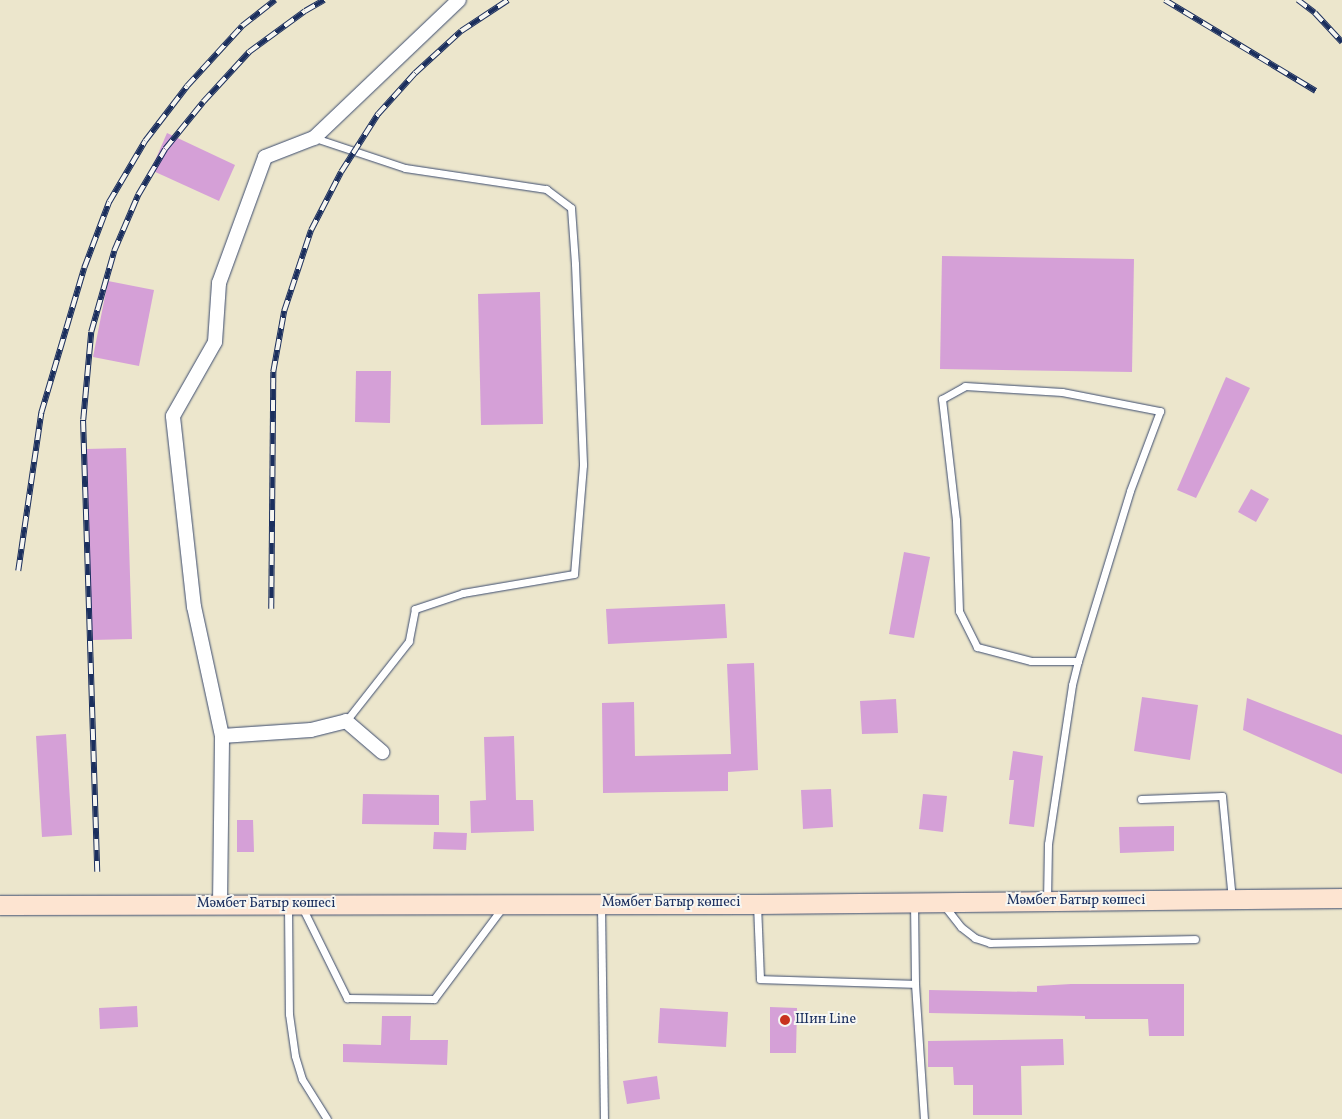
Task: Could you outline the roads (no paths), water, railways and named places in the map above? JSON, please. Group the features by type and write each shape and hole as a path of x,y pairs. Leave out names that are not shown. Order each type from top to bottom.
{"main road":[{"name":"Мәмбет Батыр көшесі","path":"0,905 757,904 1342,898"}],"street":[{"path":"220,904 222,736 194,607 173,416 215,342 219,283 265,157 314,138 459,0"},
{"path":"222,736 311,730 346,721 382,752"}],"lane":[{"path":"314,138 405,168 546,189 571,208 575,264 583,465 574,574 463,593 415,609 409,641 346,721"},
{"path":"1047,901 1048,844 1072,685 1078,661 1085,633 1130,491 1160,411 1062,392 965,386 942,399 956,520 959,611 977,647 1031,661 1078,661"},
{"path":"1141,799 1222,796 1232,900"},
{"path":"914,902 915,984 924,1119"},
{"path":"941,902 961,927 975,938 990,943 1195,939"},
{"path":"295,904 347,998 434,998 505,903"},
{"path":"601,903 604,1119"},
{"path":"295,904 289,1014 295,1056 302,1079 327,1119"},
{"path":"757,904 760,979 915,984"}],"railway":[{"path":"18,571 41,413 84,268 109,202 145,141 187,86 242,26 275,0"},
{"path":"97,872 83,420 91,332 114,251 138,195 165,149 203,102 249,52 305,11 324,0"},
{"path":"271,609 273,372 284,311 311,230 341,172 378,114 415,73 461,31 508,0"},
{"path":"1165,0 1316,91"},
{"path":"1298,0 1315,13 1342,42"}],"place":[{"name":"Шин Line","path":"785,1020"}]}
